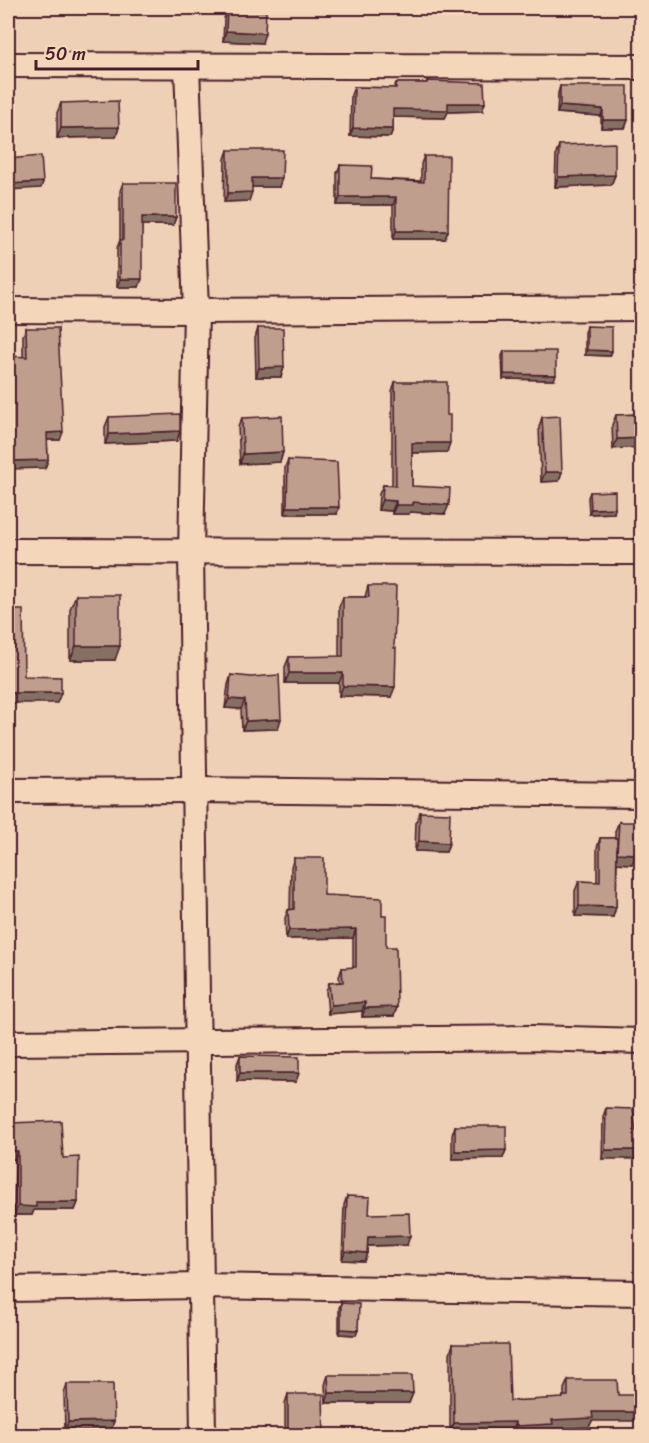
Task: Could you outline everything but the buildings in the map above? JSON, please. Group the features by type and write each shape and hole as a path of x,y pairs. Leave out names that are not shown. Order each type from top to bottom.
{"street":[{"path":"8,65 642,67"},
{"path":"187,66 196,311 191,552 203,1436"},
{"path":"8,310 642,308"},
{"path":"8,551 642,552"},
{"path":"8,791 194,790 642,795"},
{"path":"8,1043 531,1038 642,1041"},
{"path":"8,1289 201,1286 642,1293"}]}
